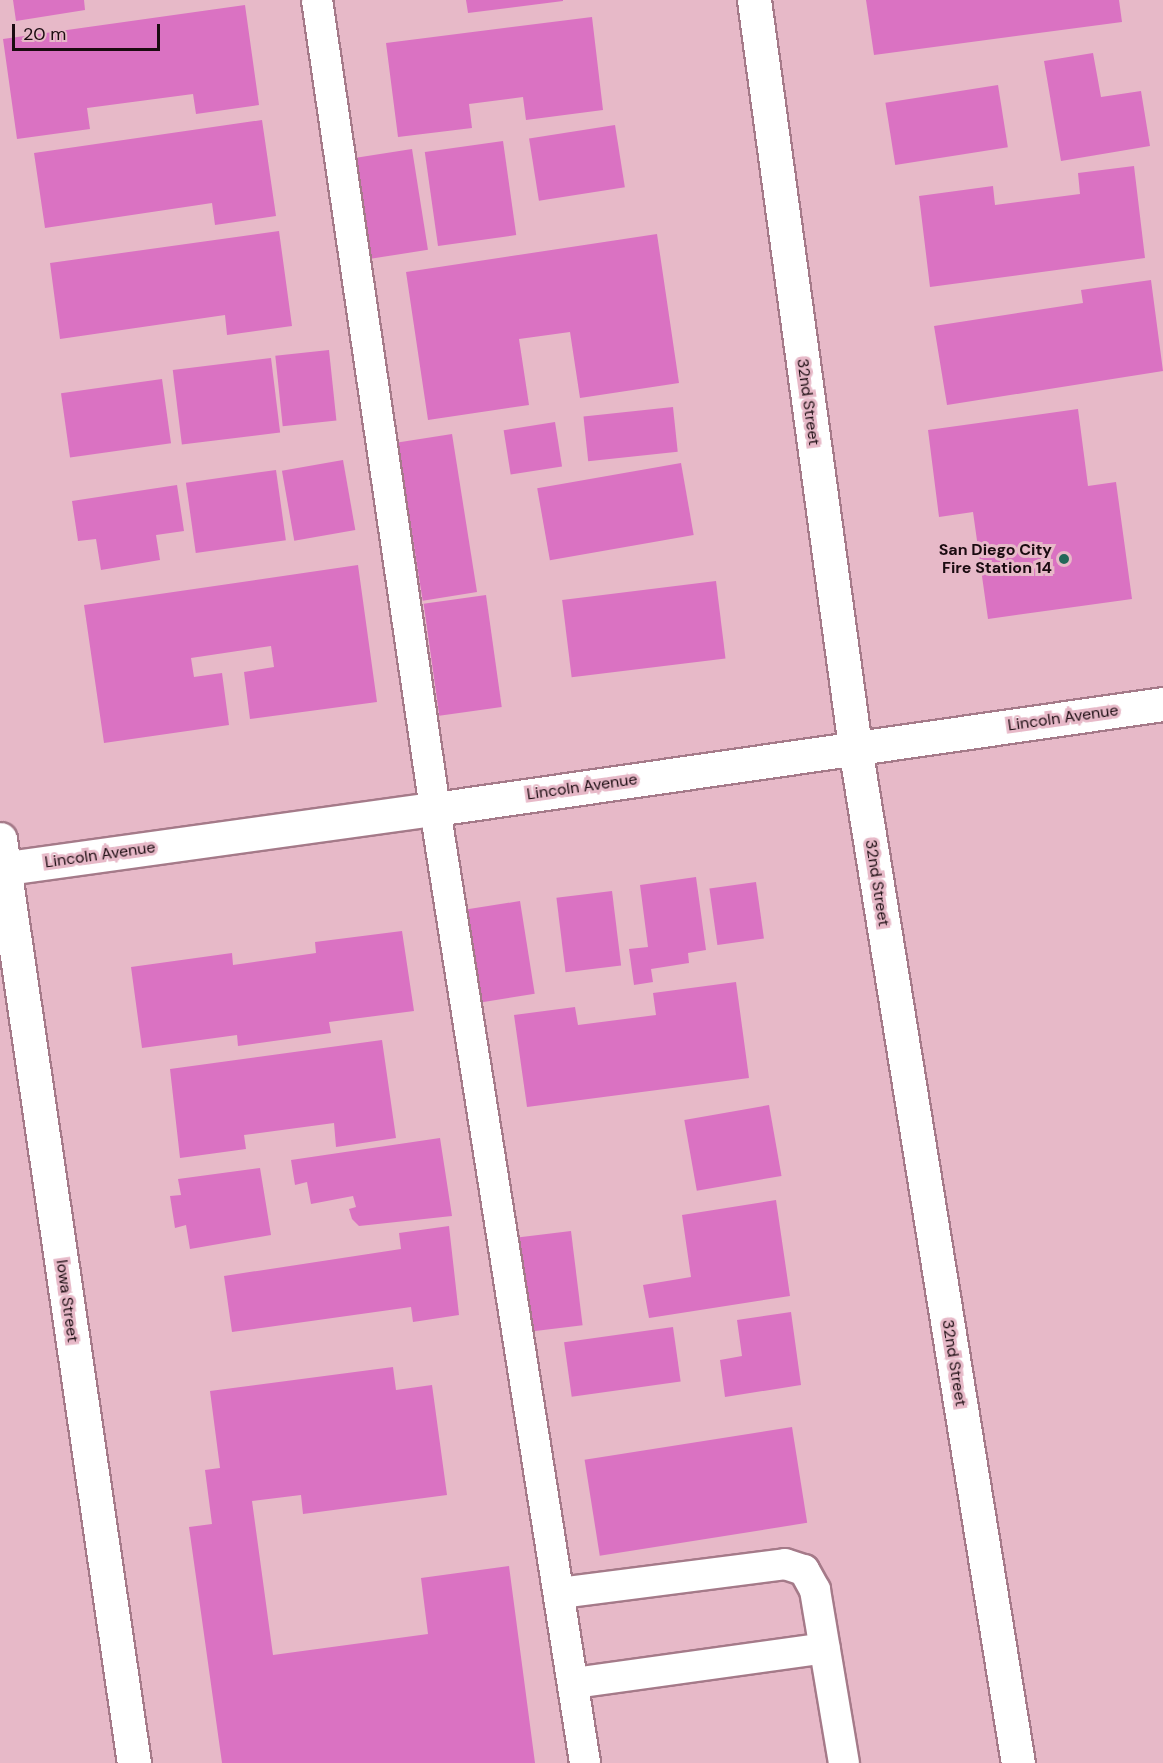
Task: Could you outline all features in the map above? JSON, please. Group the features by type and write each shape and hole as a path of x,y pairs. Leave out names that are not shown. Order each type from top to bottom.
{"street":[{"name":"32nd Street","path":"754,0 855,747 1017,1763"},
{"name":"Lincoln Avenue","path":"1,859 435,809 1163,704"},
{"name":"Iowa Street","path":"1,859 134,1763"}],"lane":[{"path":"316,0 435,809 585,1763"},
{"path":"560,1593 785,1564 804,1570 816,1590 844,1763"},
{"path":"574,1683 825,1648"}],"building":[{"path":"13,0 84,0 85,10 16,21"},
{"path":"466,0 563,0 563,1 468,13"},
{"path":"866,0 1119,0 1122,22 874,55"},
{"path":"245,5 259,105 196,114 193,94 87,108 90,129 17,139 3,39"},
{"path":"592,17 603,110 526,120 523,97 469,104 472,128 398,137 386,43"},
{"path":"1093,53 1101,97 1141,91 1150,146 1061,161 1044,61"},
{"path":"998,85 1008,147 895,165 885,103"},
{"path":"262,120 276,216 215,225 212,203 45,228 34,153"},
{"path":"615,125 625,187 539,201 529,139"},
{"path":"503,141 516,235 438,246 425,152"},
{"path":"412,149 428,250 366,260 350,159"},
{"path":"1134,166 1145,258 930,287 919,196 993,186 995,205 1080,194 1078,173"},
{"path":"279,231 292,326 227,335 225,315 60,339 50,263"},
{"path":"657,234 679,383 580,398 570,332 519,339 529,405 428,420 406,272"},
{"path":"1151,280 1163,371 947,405 934,326 1083,303 1081,290"},
{"path":"329,350 336,421 283,426 275,356"},
{"path":"271,358 280,432 182,445 173,370"},
{"path":"162,379 171,443 70,458 61,393"},
{"path":"673,407 678,452 588,461 583,416"},
{"path":"1078,409 1088,486 1116,482 1132,599 988,619 973,512 939,517 928,430"},
{"path":"555,422 562,466 511,475 504,430"},
{"path":"452,434 477,592 423,601 398,443"},
{"path":"343,460 355,530 294,541 282,471"},
{"path":"681,463 694,535 550,560 537,488"},
{"path":"276,470 286,540 196,553 186,483"},
{"path":"177,485 184,531 156,535 160,560 101,570 96,539 78,541 72,501"},
{"path":"358,565 377,702 250,719 244,672 274,667 271,646 191,658 194,677 222,673 229,725 104,743 84,605"},
{"path":"716,581 726,658 572,677 562,600"},
{"path":"486,595 502,707 439,716 424,604"},
{"path":"696,877 706,950 688,953 689,963 651,969 653,982 634,985 629,949 648,947 640,885"},
{"path":"756,882 764,938 717,945 709,889"},
{"path":"612,891 621,965 566,972 556,898"},
{"path":"520,901 535,994 477,1003 463,910"},
{"path":"402,931 414,1011 329,1022 331,1033 238,1046 237,1035 142,1048 131,967 232,953 233,965 316,953 315,942"},
{"path":"736,982 749,1078 527,1107 514,1015 575,1007 578,1025 656,1015 653,993"},
{"path":"382,1040 396,1138 336,1147 334,1123 244,1135 246,1149 180,1158 170,1069"},
{"path":"769,1105 782,1176 697,1191 684,1120"},
{"path":"440,1138 452,1216 359,1226 352,1219 349,1209 356,1207 353,1196 311,1204 307,1182 295,1185 291,1160"},
{"path":"260,1168 271,1235 190,1249 186,1225 175,1228 170,1196 181,1195 178,1179"},
{"path":"776,1200 790,1296 649,1318 643,1285 691,1277 682,1215"},
{"path":"449,1226 459,1315 413,1322 411,1307 232,1332 224,1276 401,1249 399,1233"},
{"path":"571,1231 583,1325 525,1332 513,1238"},
{"path":"791,1312 801,1385 725,1397 720,1360 742,1356 737,1320"},
{"path":"673,1327 681,1381 572,1397 564,1342"},
{"path":"393,1367 396,1390 432,1385 447,1495 303,1514 301,1495 252,1501 273,1655 428,1634 421,1578 509,1566 535,1763 222,1763 189,1527 212,1524 205,1470 220,1468 210,1391"},
{"path":"792,1427 807,1523 600,1556 585,1460"}],"place":[{"name":"San Diego City Fire Station 14","path":"1064,559"}]}
